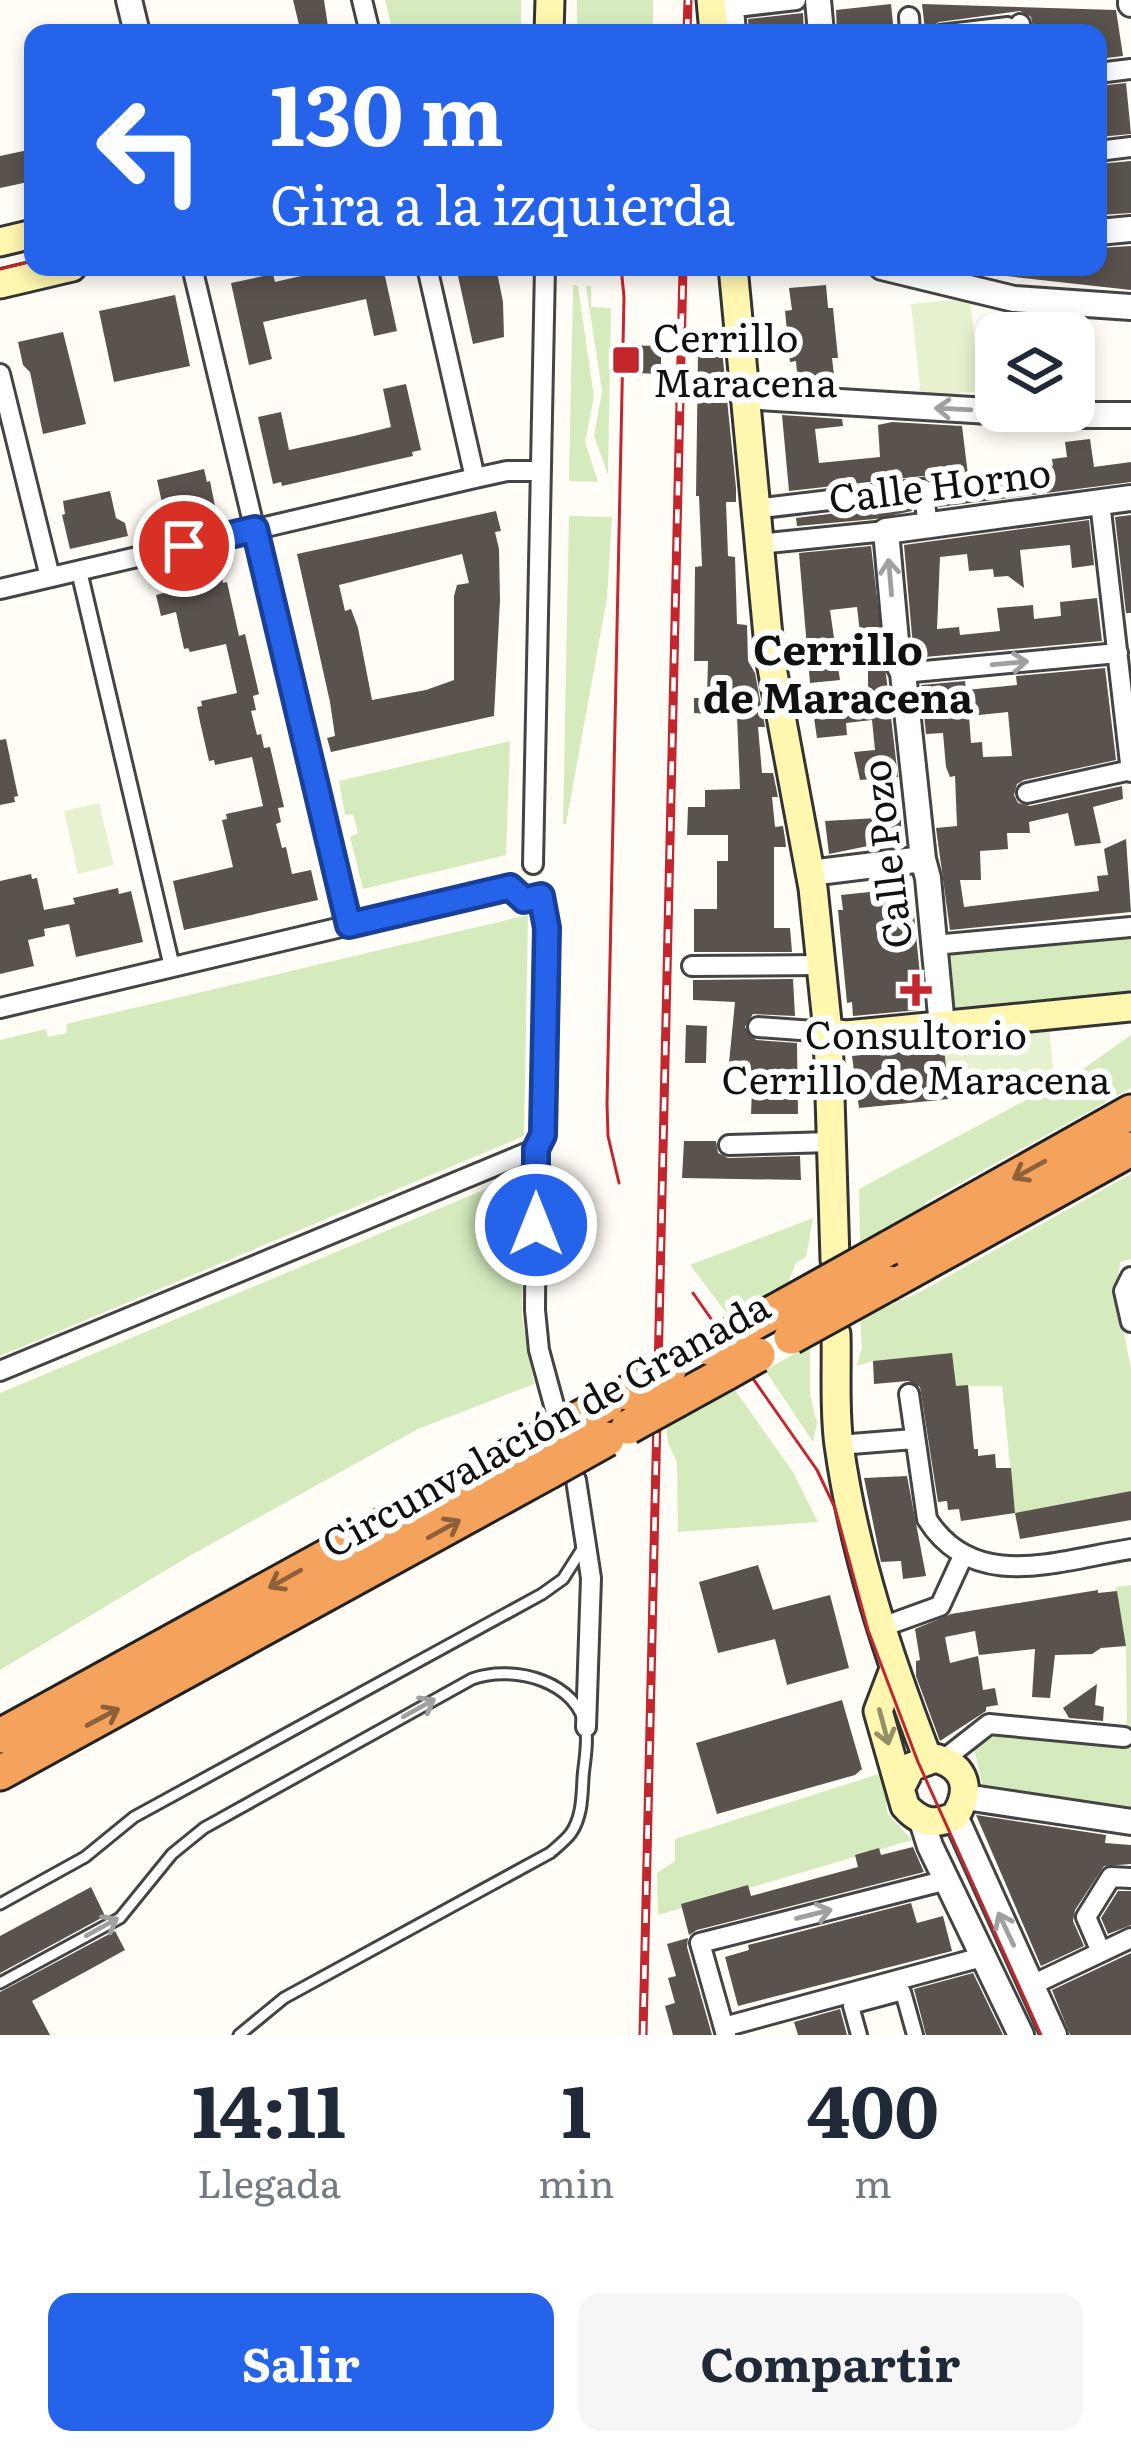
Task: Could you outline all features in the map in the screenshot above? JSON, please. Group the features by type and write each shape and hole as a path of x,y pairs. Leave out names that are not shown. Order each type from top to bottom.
{"highway":[{"name":"Circunvalación de Granada","path":"788,1322 890,1248 1131,1112"},
{"name":"Circunvalación de Granada","path":"0,1773 553,1465 617,1416 750,1342 889,1283 1131,1149"},
{"name":"Circunvalación de Granada","path":"0,1736 553,1465"}],"main road":[{"path":"0,284 34,276"},
{"path":"740,276 743,396 758,544 786,754 810,873 828,1032 836,1260"},
{"path":"828,1032 846,1035 1131,1007"},
{"path":"836,1334 839,1445 894,1669 936,1759 963,1778 960,1806 934,1823 922,1821 905,1806 878,1711 894,1669"},
{"path":"901,1787 911,1767 936,1759"}],"street":[{"path":"718,13 796,0"},
{"path":"194,276 349,925"},
{"path":"429,276 475,478"},
{"path":"533,864 545,276"},
{"path":"919,276 1014,299 1131,308"},
{"path":"0,374 50,578"},
{"path":"743,396 1056,415 1131,415"},
{"path":"0,590 475,478 541,471"},
{"path":"754,509 922,490 928,525"},
{"name":"Calle Horno","path":"758,544 1131,498"},
{"path":"1027,793 1131,771 1100,502"},
{"name":"Calle Pozo","path":"886,531 942,1026"},
{"path":"79,571 172,968"},
{"path":"903,673 1118,653"},
{"path":"810,873 923,860"},
{"path":"510,887 513,871 522,865 533,864 548,880 541,896 547,928 543,1135 536,1149 535,1310 539,1350 554,1409"},
{"path":"0,1008 510,887"},
{"path":"510,887 524,900 541,896"},
{"path":"934,945 1131,927"},
{"path":"692,966 821,964"},
{"path":"758,1027 828,1032"},
{"path":"729,1145 831,1142"},
{"path":"0,1371 536,1149"},
{"path":"1131,1277 1124,1291 1131,1322"},
{"path":"909,1394 922,1504 935,1532 963,1556 984,1565 1011,1568 1131,1549"},
{"path":"839,1445 914,1439"},
{"path":"553,1465 587,1541 592,1591 586,1726"},
{"path":"882,1627 940,1606 963,1556"},
{"path":"936,1759 989,1724 1124,1737"},
{"path":"1054,2035 960,1806 1131,1822"},
{"path":"922,1821 1021,2035"},
{"path":"1101,1952 1086,1917 1111,1877 1131,1878"},
{"path":"947,1880 700,1943 725,2031 982,1958"},
{"path":"1032,1985 1131,1938"},
{"path":"862,2035 851,2006 903,1992 913,2035"}],"lane":[{"path":"0,1904 85,1857 134,1817 542,1594 562,1579 587,1541"},
{"path":"0,1984 120,1918 172,1854 204,1828 472,1679 494,1671 523,1672 548,1682 572,1703 586,1726 582,1809 571,1833 550,1853 284,1998 239,2035"}],"green space":[{"path":"385,0 521,0 521,24 391,24"},
{"path":"577,0 653,0 653,24 577,24"},
{"path":"573,285 578,286 594,397 585,442 598,482 569,481"},
{"path":"586,286 591,286 591,307 611,308 608,475 594,436 602,391"},
{"path":"970,298 975,392 921,397 911,304"},
{"path":"569,516 612,517 607,598 563,824"},
{"path":"510,741 506,855 363,889 350,837 358,833 353,814 345,815 339,781"},
{"path":"99,803 114,865 78,874 64,811"},
{"path":"528,915 524,1136 0,1356 0,1040 46,1029 48,1037 67,1033 66,1024"},
{"path":"1131,931 1131,992 949,1009 943,949"},
{"path":"1049,1026 1055,1089 949,1099 943,1036"},
{"path":"1131,1035 1131,1088 860,1243 859,1189 1062,1082"},
{"path":"524,1173 522,1316 534,1384 418,1429 193,1554 0,1670 0,1393"},
{"path":"1131,1174 1131,1259 1120,1262 1117,1297 1131,1369 1131,1491 1015,1513 1002,1386 956,1386 873,1361 857,1366 862,1346 860,1318 920,1292"},
{"path":"813,1218 806,1257 796,1263 787,1285 728,1315 690,1265"},
{"path":"810,1345 810,1395 817,1423 813,1442 765,1370"},
{"path":"735,1390 793,1472 818,1522 678,1532 677,1462 666,1425"},
{"path":"1131,1585 1131,1813 984,1792 974,1748 991,1730 1123,1732 1127,1722 1126,1646 1116,1587"},
{"path":"885,1772 887,1813 912,1840 658,1915 657,1873 675,1861 675,1839"}],"building":[{"path":"293,0 324,0 328,24 299,24"},
{"path":"891,4 893,24 837,24 836,10"},
{"path":"922,4 1116,10 1123,56 1107,58 1107,24 1032,24 1031,17 1020,11 924,24"},
{"path":"803,13 804,24 748,24 748,19"},
{"path":"1126,83 1131,134 1107,136 1107,85"},
{"path":"24,151 24,183 0,188 0,156"},
{"path":"1131,161 1131,213 1107,214 1107,163"},
{"path":"1131,246 1131,290 1006,276 1107,276 1107,247"},
{"path":"264,276 274,276 275,282 301,276 385,276 397,331 374,336 366,299 263,322 272,359 249,365 231,283"},
{"path":"458,276 498,276 504,337 473,344"},
{"path":"826,285 838,358 832,358 835,384 798,383 796,361 790,362 785,311 792,310 789,288"},
{"path":"175,295 190,366 114,382 99,311"},
{"path":"720,330 736,488 736,502 726,502 728,556 735,557 737,624 747,625 748,661 755,673 765,727 758,727 762,773 773,773 778,797 772,797 775,827 783,826 785,838 786,847 774,847 774,928 790,928 792,952 694,952 694,909 717,909 717,861 728,861 728,835 687,835 688,807 705,807 705,790 740,789 737,716 694,713 694,698 707,698 708,661 694,661 695,567 702,566 696,496 698,352 707,351 705,332"},
{"path":"63,332 86,424 43,434 30,372 23,365 18,342"},
{"path":"611,345 661,346 661,374 611,372"},
{"path":"406,384 421,450 412,452 413,456 282,486 281,482 273,484 258,417 281,412 289,450 354,436 391,427 383,389"},
{"path":"782,415 842,419 843,426 815,429 819,463 880,457 878,425 962,426 968,475 1053,466 1052,459 1067,457 1065,442 1090,439 1094,467 1131,462 1131,482 939,507 934,482 923,476 789,491"},
{"path":"204,469 217,516 160,529 159,507 163,507 157,480"},
{"path":"110,491 116,518 125,523 128,536 70,549 63,501"},
{"path":"911,504 912,511 875,519 797,526 796,518"},
{"path":"496,511 501,531 495,532 500,600 494,716 331,752 327,738 335,736 330,702 297,554","holes":["462,554 469,583 457,585 454,596 454,680 372,700 358,628 351,609 345,611 339,585"]},
{"path":"1131,515 1131,613 1126,613 1115,517"},
{"path":"1089,520 1094,565 1072,568 1070,545 1020,550 1024,588 1008,576 994,577 993,569 969,571 967,554 940,557 937,629 959,627 960,635 1000,631 997,608 1033,605 1034,619 1061,616 1060,602 1097,598 1102,641 914,658 904,545"},
{"path":"871,546 898,777 860,780 854,752 875,750 872,720 846,723 847,735 817,738 814,718 824,717 823,709 868,704 868,665 838,667 840,680 810,683 799,553","holes":["857,607 861,642 835,645 830,610"]},
{"path":"222,578 227,582 239,636 245,634 259,694 253,696 256,710 251,711 257,735 261,734 264,748 270,747 284,807 278,808 281,822 276,824 282,848 286,847 292,874 311,870 318,900 184,930 173,881 233,867 222,820 227,819 226,814 263,806 252,757 215,765 214,760 209,761 200,722 197,707 202,706 201,701 237,693 226,644 190,652 184,649 176,612 161,616 156,595"},
{"path":"1105,668 1116,760 1024,780 1017,784 1014,795 1018,803 1030,806 1122,786 1123,799 1093,807 1101,843 1075,846 1068,813 1029,822 1030,833 1007,833 1008,849 980,851 981,880 960,880 964,907 1099,891 1097,876 1108,875 1104,849 1126,839 1131,912 950,930 936,828 957,826 955,776 950,777 946,767 943,733 926,734 921,685 965,681 966,690 1017,685 1016,676","holes":["1008,712 1012,756 983,757 982,742 971,743 969,716"]},
{"path":"6,739 18,796 15,802 0,805 0,740"},
{"path":"900,806 902,839 829,854 825,821 877,818 880,808"},
{"path":"31,874 32,879 37,878 44,910 118,888 119,894 131,891 143,942 76,957 69,924 44,929 45,936 28,940 34,966 0,974 0,881"},
{"path":"908,888 922,995 918,996 919,1010 853,1016 852,1002 847,1003 838,910 843,910 841,895"},
{"path":"793,979 795,1016 753,1014 745,1027 756,1040 797,1043 798,1114 751,1114 746,1063 729,1063 735,1002 693,1000 693,980"},
{"path":"686,1025 707,1026 706,1063 685,1063"},
{"path":"944,1047 949,1099 859,1108 852,1056"},
{"path":"684,1141 716,1141 718,1153 728,1158 800,1156 801,1180 682,1178"},
{"path":"952,1353 956,1386 968,1385 974,1449 978,1456 995,1454 996,1468 1011,1468 1015,1513 961,1521 959,1509 948,1510 947,1501 938,1502 920,1387 908,1381 874,1384 873,1361"},
{"path":"907,1476 926,1576 903,1579 901,1561 881,1562 864,1478"},
{"path":"1131,1491 1131,1520 1020,1539 1015,1513"},
{"path":"758,1565 773,1610 830,1595 849,1668 787,1685 775,1639 718,1653 699,1582"},
{"path":"1117,1591 1126,1646 1101,1648 1092,1654 1055,1655 1050,1698 1032,1697 1035,1649 979,1655 975,1631 945,1637 950,1663 978,1656 983,1690 995,1688 998,1705 986,1707 940,1741 916,1676 916,1661 920,1660 915,1629 951,1614"},
{"path":"1097,1684 1095,1705 1104,1707 1103,1721 1069,1718 1063,1708"},
{"path":"842,1700 862,1769 855,1775 717,1814 696,1743"},
{"path":"976,1815 1106,1835 1105,1843 1131,1845 1131,1864 1104,1866 1075,1910 1073,1921 1084,1946 1041,1966"},
{"path":"913,1847 924,1872 689,1935 681,1904 748,1885 751,1896 858,1867 855,1855 879,1848 881,1855"},
{"path":"91,1887 105,1916 0,1973 0,1936"},
{"path":"1118,1891 1131,1891 1131,1925 1108,1934 1101,1918"},
{"path":"911,1903 917,1923 943,1916 952,1951 738,2006 725,1957 749,1950 748,1945"},
{"path":"115,1931 125,1950 32,2001 50,2035 0,2035 0,1992"},
{"path":"688,1938 712,2035 673,2035 665,2006 675,2003 668,1978 676,1976 667,1944"},
{"path":"1131,1953 1131,2035 1070,2035 1052,1990"},
{"path":"973,1973 1003,2035 926,2035 914,1989"},
{"path":"840,2009 847,2035 798,2035 794,2022"}],"tram line":[{"path":"0,269 24,263"},
{"path":"619,1183 608,1136 607,1104 622,276"},
{"path":"693,1293 817,1470 835,1508 868,1630 918,1762 1041,2035"}],"railway":[{"path":"687,24 688,0"},
{"path":"643,2035 683,276"}],"place":[{"name":"Cerrillo Maracena","path":"626,360"},
{"name":"Consultorio Cerrillo de Maracena","path":"916,990"}],"district":[{"name":"Cerrillo de Maracena","path":"838,674"}],"route":[{"path":"184,546 255,529 349,925 510,887 524,900 541,896 547,928 543,1135 536,1149 536,1225"}]}
